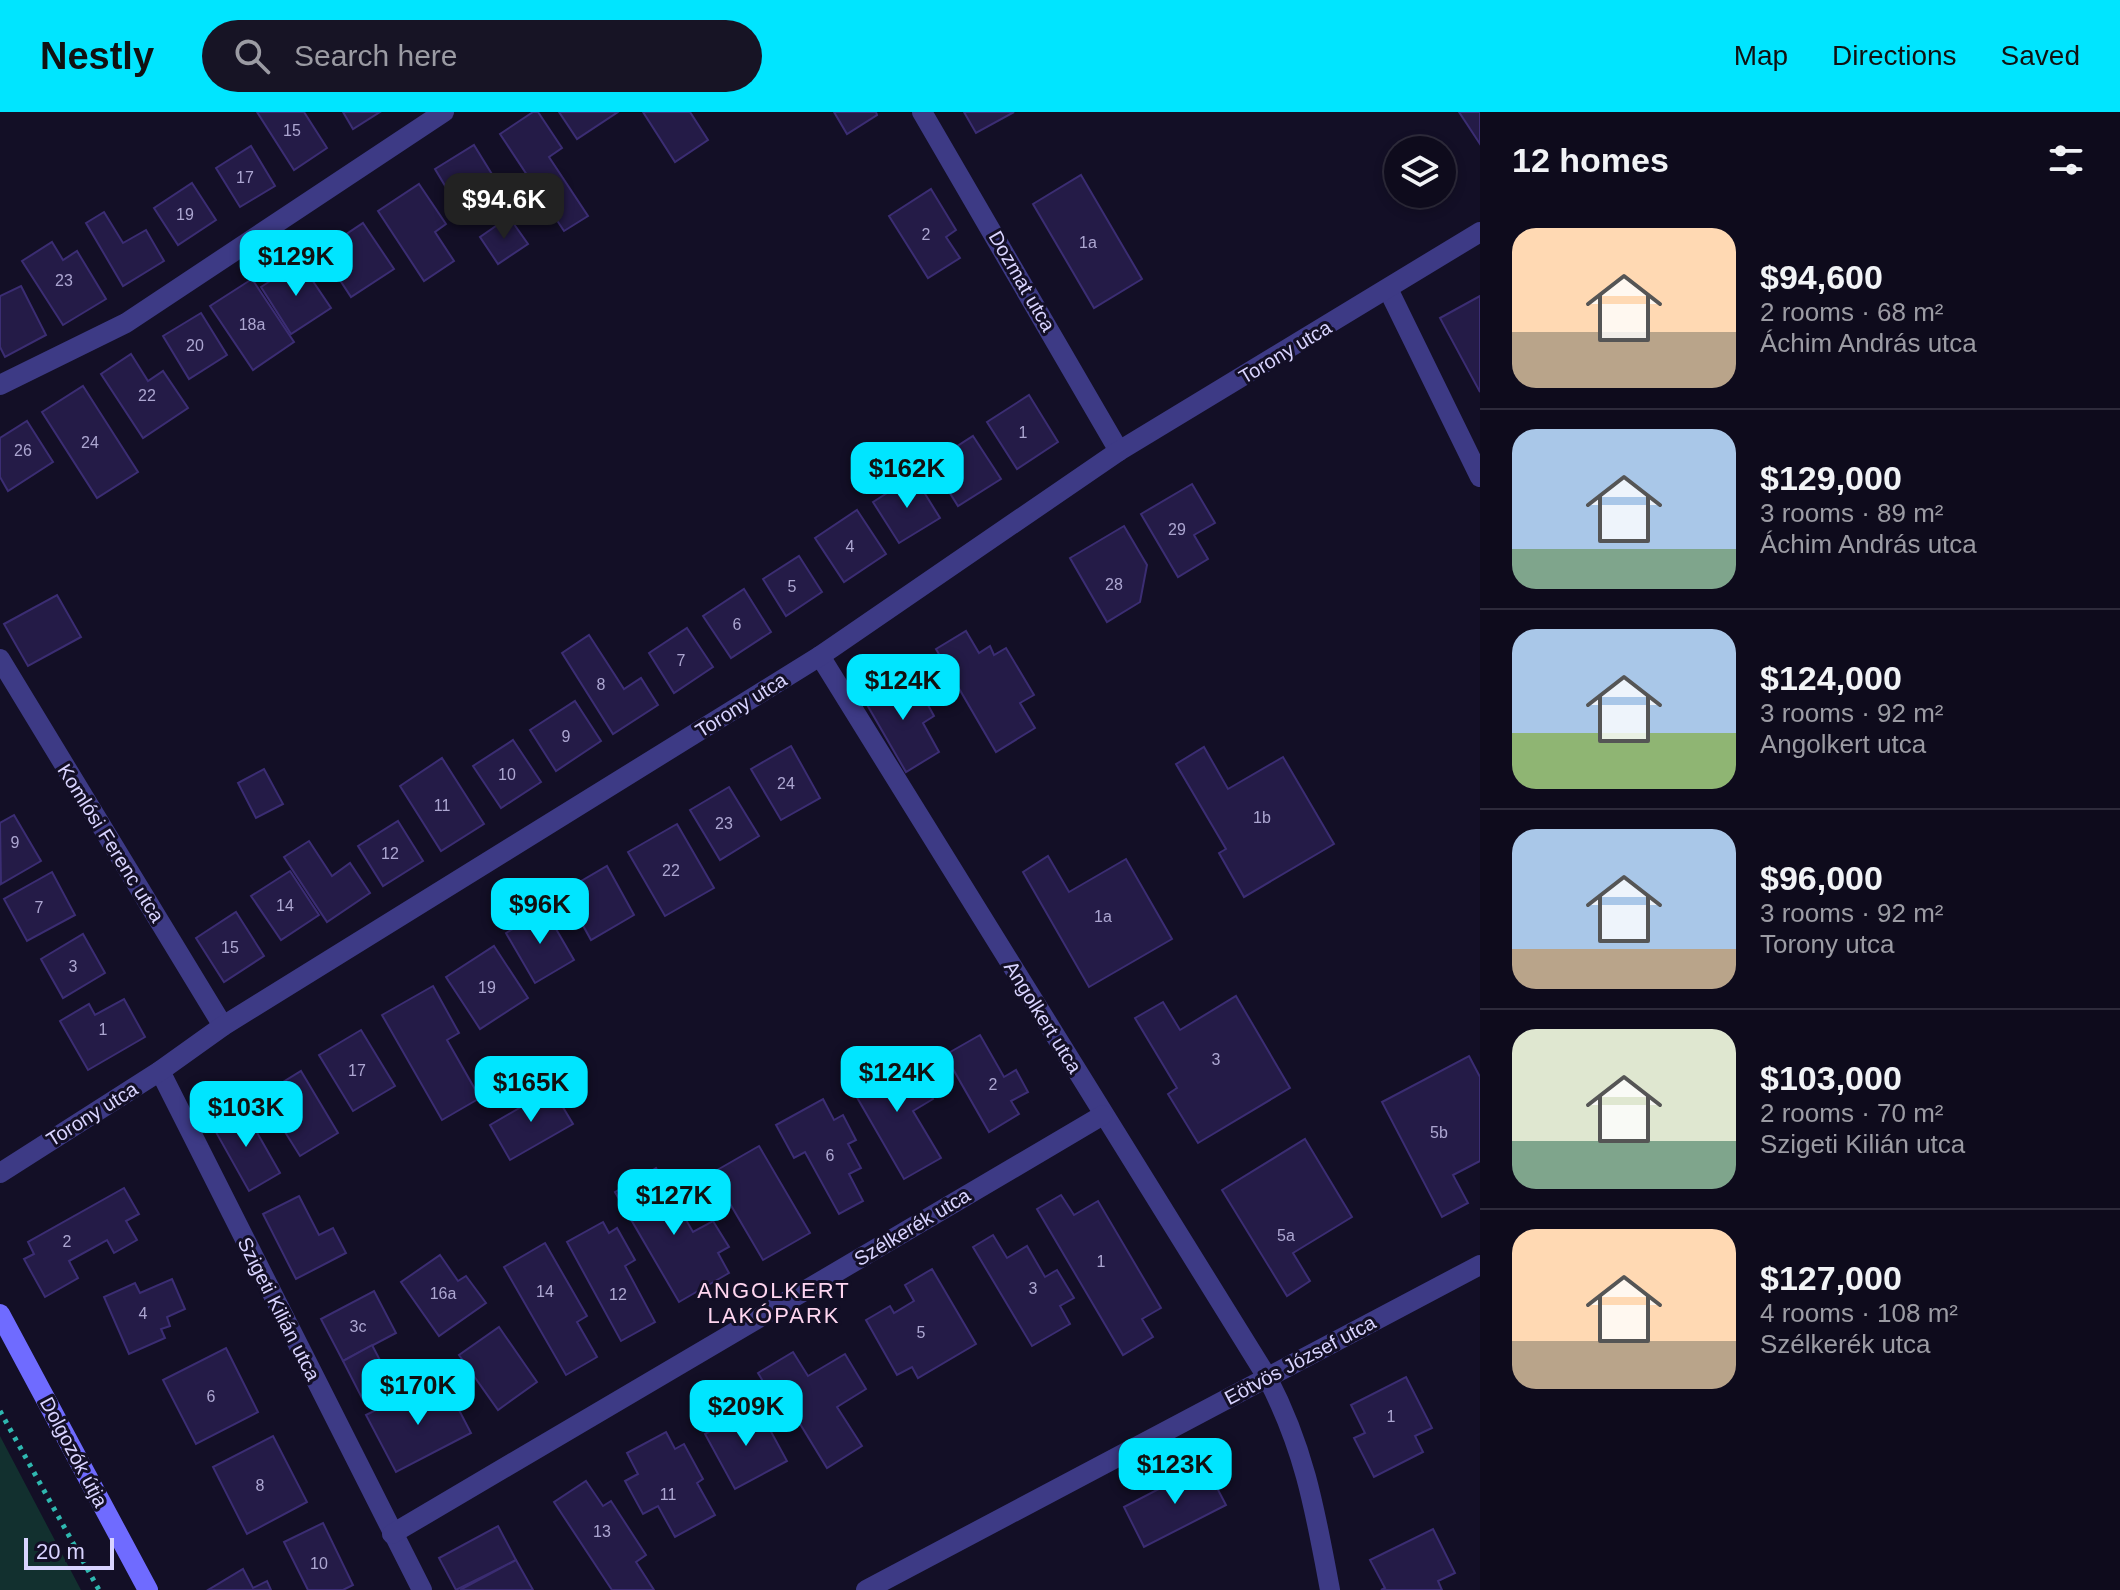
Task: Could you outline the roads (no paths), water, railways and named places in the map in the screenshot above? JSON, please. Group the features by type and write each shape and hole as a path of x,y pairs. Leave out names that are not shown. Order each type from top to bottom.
{"main road":[{"name":"Dolgozók útja","path":"0,1314 148,1590"}],"street":[{"path":"0,385 126,323 444,112"},
{"name":"Dozmat utca","path":"922,112 1119,451"},
{"name":"Torony utca","path":"0,1173 160,1071 223,1026 820,656 1119,451 1480,232"},
{"path":"1388,289 1480,477"},
{"name":"Angolkert utca","path":"820,656 1267,1377 1292,1425 1305,1464 1330,1590"},
{"name":"Komlósi Ferenc utca","path":"0,659 223,1026"},
{"name":"Szigeti Kilián utca","path":"160,1071 422,1590"},
{"name":"Szélkerék utca","path":"392,1534 1103,1115"},
{"name":"Eötvös József utca","path":"866,1590 1480,1265"}],"district":[{"name":"ANGOLKERT LAKÓPARK","path":"774,1302"}]}
